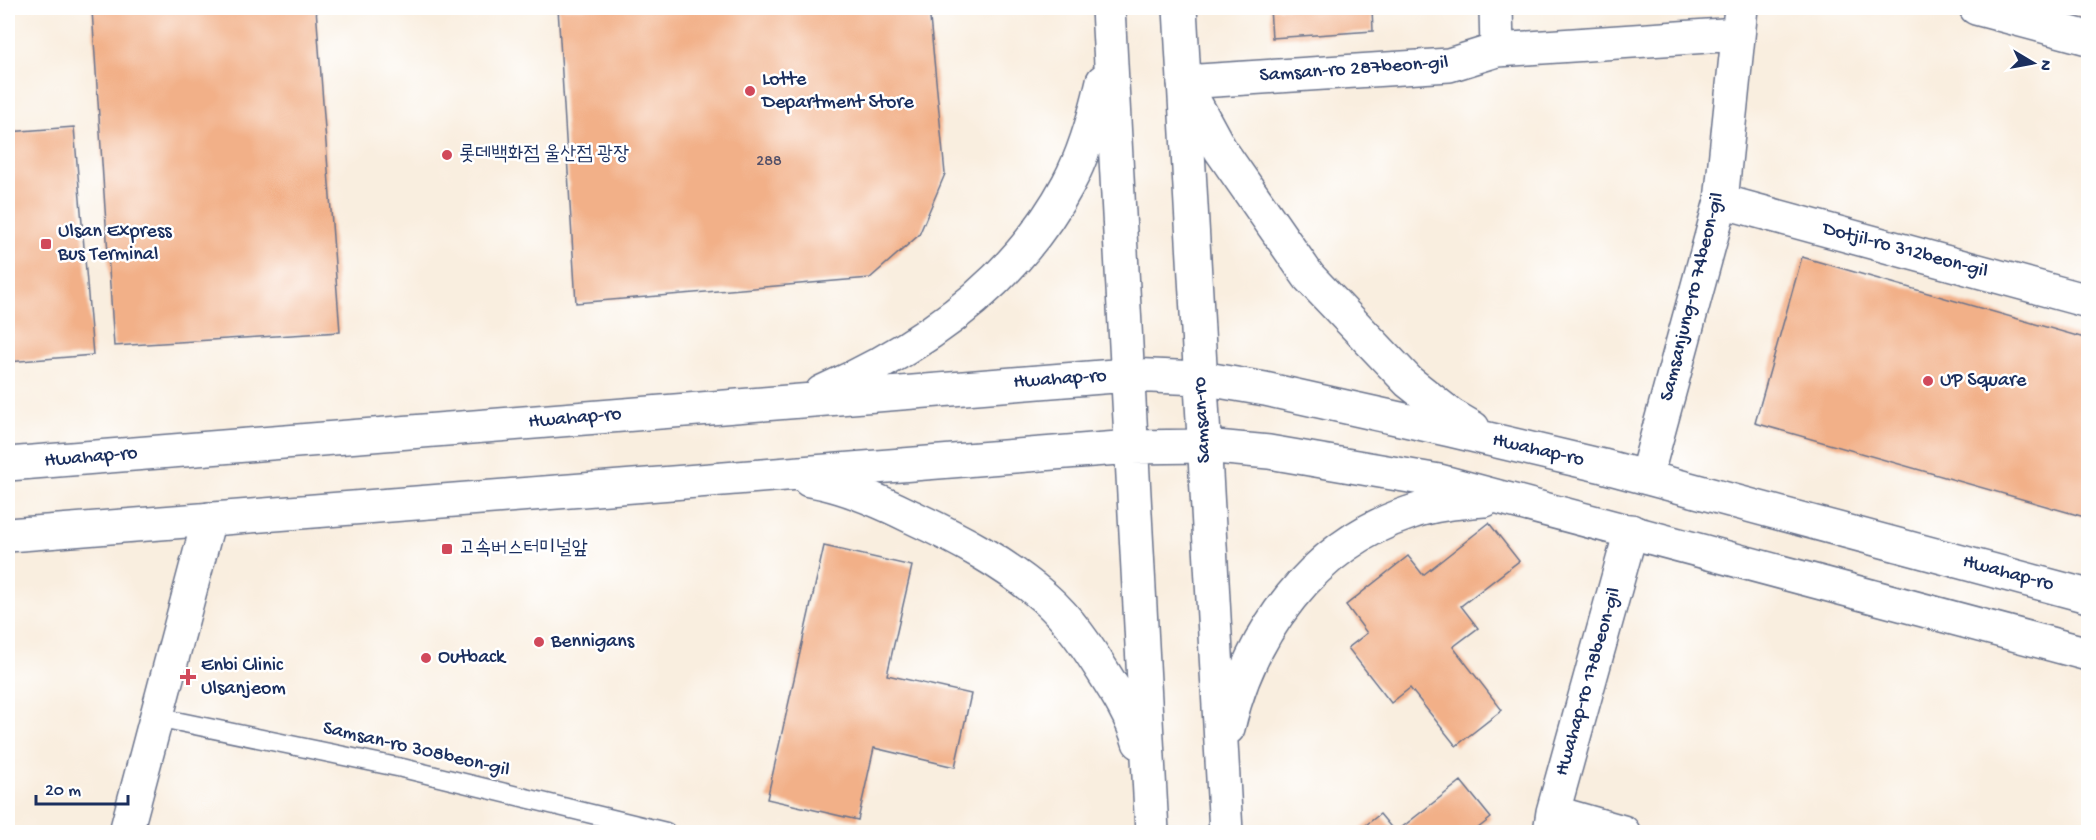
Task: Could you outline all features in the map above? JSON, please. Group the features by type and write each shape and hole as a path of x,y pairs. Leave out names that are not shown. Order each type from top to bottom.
{"main road":[{"name":"Samsan-ro","path":"1180,8 1226,832"},
{"path":"1496,8 1497,50"},
{"path":"1976,8 2088,38"},
{"path":"1109,21 1152,832"},
{"path":"801,401 855,378 941,326 979,296 1006,270 1044,225 1069,183 1086,142 1106,66 1109,21"},
{"name":"Samsan-ro 287beon-gil","path":"1184,82 1449,64 1497,50 1740,21"},
{"name":"Samsanjung-ro 74beon-gil","path":"1646,477 1721,201 1740,21"},
{"path":"1184,82 1220,149 1309,277 1409,382 1451,415 1492,440"},
{"name":"Dotjil-ro 312beon-gil","path":"1721,201 2088,301"},
{"name":"Hwahap-ro","path":"8,464 1127,375 1201,378 1265,389 1646,477 2088,596"},
{"path":"8,535 1131,447 1205,446 1269,452 1428,479 2088,654"},
{"path":"771,475 813,480 850,490 894,508 983,554 1046,598 1071,625 1122,701 1138,738 1150,780"},
{"path":"1222,759 1238,693 1249,664 1283,605 1304,580 1353,541 1408,513 1462,501 1487,499 1515,501"},
{"path":"126,832 209,519"},
{"name":"Hwahap-ro 178beon-gil","path":"1551,822 1631,531"},
{"path":"1551,822 1623,832"}],"lane":[{"name":"Samsan-ro 308beon-gil","path":"156,717 402,768 666,832"}],"building":[{"path":"316,8 340,332 114,346 92,10"},
{"name":"Lotte Department Store","path":"558,8 929,8 945,174 919,235 870,278 576,303"},
{"path":"1270,8 1372,8 1373,31 1272,38"},
{"name":"Ulsan Express Bus Terminal","path":"74,127 93,355 8,362 8,132"},
{"name":"UP Square","path":"1802,257 2088,339 2088,518 1755,423"},
{"path":"1489,523 1519,561 1461,606 1478,628 1453,647 1502,710 1456,746 1410,688 1391,703 1348,648 1367,633 1346,605 1408,556 1423,575"},
{"path":"824,546 912,566 887,675 971,694 955,767 874,748 858,820 767,799"},
{"path":"1461,781 1491,818 1473,832 1396,832"},
{"path":"1380,814 1395,832 1357,832"}],"place":[{"name":"Lotte Department Store","path":"750,91"},
{"name":"롯데백화점 울산점 광장","path":"447,155"},
{"name":"Ulsan Express Bus Terminal","path":"46,244"},
{"name":"UP Square","path":"1928,381"},
{"name":"고속버스터미널앞","path":"447,549"},
{"name":"Bennigans","path":"539,642"},
{"name":"Outback","path":"426,658"},
{"name":"Enbi Clinic Ulsanjeom","path":"188,677"}]}
